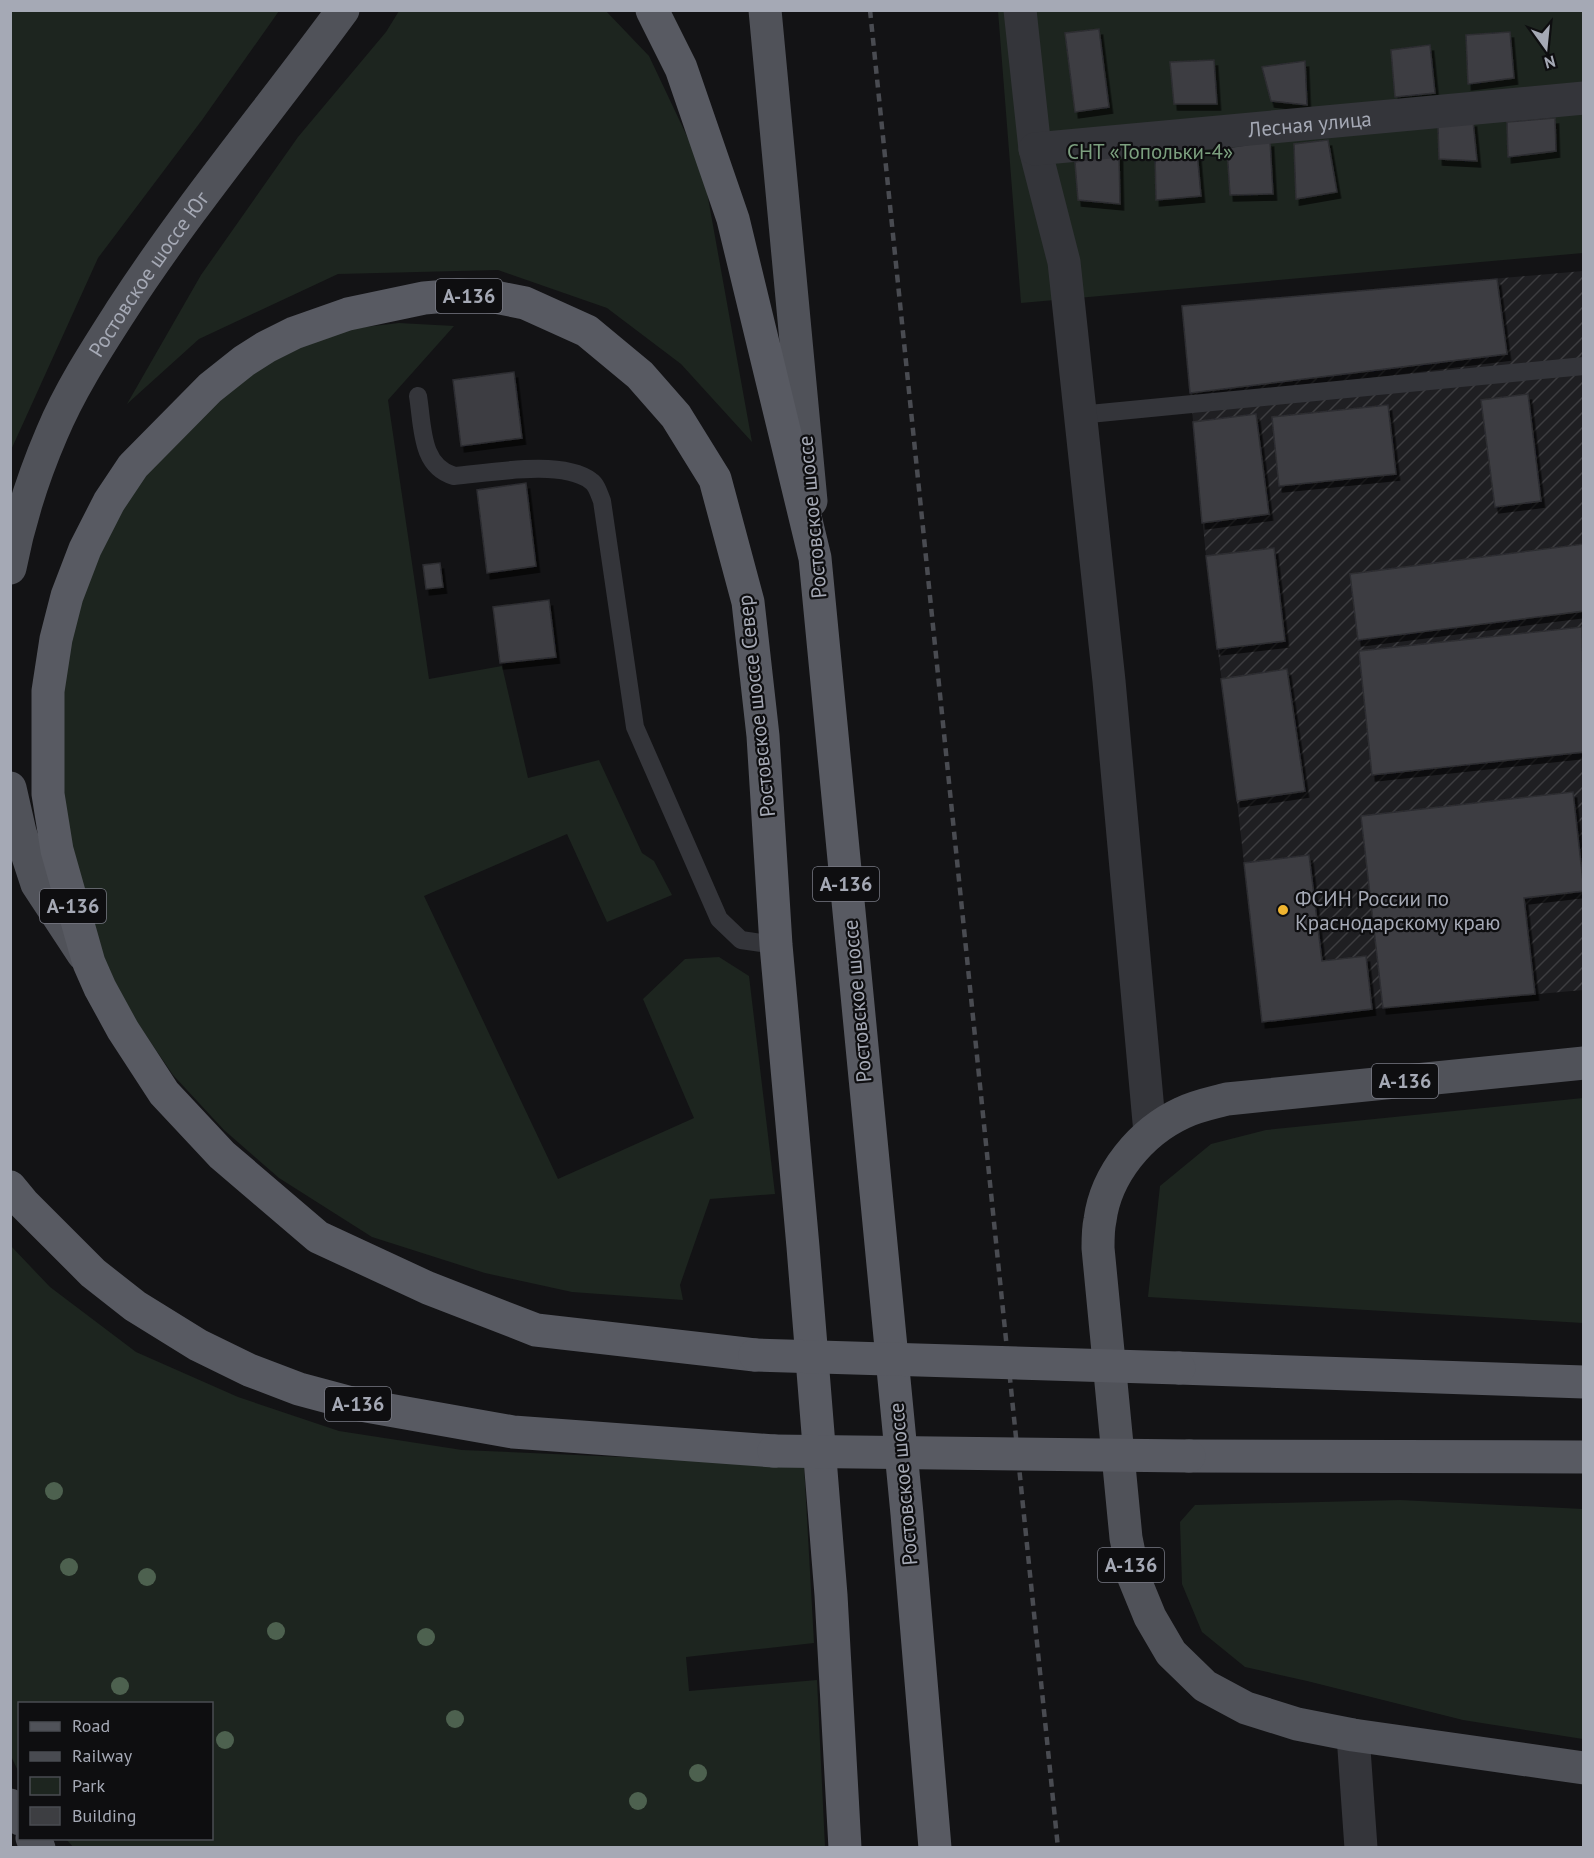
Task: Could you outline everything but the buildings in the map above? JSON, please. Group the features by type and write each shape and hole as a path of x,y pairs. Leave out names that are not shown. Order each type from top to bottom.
{"highway":[{"name":"А-136","path":"652,10 688,88 733,219 815,558"},
{"name":"Ростовское шоссе Север","path":"90,963 57,850 48,794 48,691 56,639 67,596 85,549 109,502 133,466 210,388 266,347 294,333 348,314 424,298 459,296 495,297 525,303 587,331 640,375 662,399 676,416 715,479 748,602 763,736 776,945"},
{"name":"Ростовское шоссе","path":"815,558 906,1502 936,1848"},
{"name":"А-136","path":"776,945 830,1583 845,1848"},
{"name":"А-136","path":"90,963 100,988 123,1030 164,1093 222,1155 318,1237 428,1288 536,1330 755,1355 1584,1382"},
{"name":"А-136","path":"10,1187 93,1273 135,1306 198,1345 249,1370 299,1389 355,1404 513,1432 774,1451 1189,1456 1584,1457"}],"main road":[{"name":"Ростовское шоссе Юг","path":"10,568 28,494 52,432 83,370 142,279 209,185 290,83 344,10"},
{"name":"Ростовское шоссе","path":"765,10 811,493 815,558"},
{"name":"А-136","path":"10,788 20,832 37,884 90,963"},
{"name":"А-136","path":"1584,1063 1227,1099 1183,1112 1150,1133 1125,1160 1109,1187 1100,1218 1098,1248 1126,1538 1134,1578 1150,1617 1171,1653 1205,1686 1246,1708 1297,1724 1353,1735 1584,1768"}],"street":[{"path":"1020,10 1035,149 1064,262 1109,681 1150,1133"},
{"name":"Лесная улица","path":"1035,149 1584,98"},
{"path":"1353,1735 1361,1848"}],"lane":[{"path":"1080,415 1584,366"},
{"path":"418,396 426,450 435,464 444,472 454,476 550,468 576,472 593,482 602,501 635,727 719,919 741,940 776,945"}],"shaded area":[{"path":"1583,271 1583,990 1372,1009 1262,1022 1206,556 1182,306"}],"green space":[{"path":"11,10 279,11 202,120 98,258 11,450"},
{"path":"399,11 606,11 649,56 703,170 752,442 681,364 607,308 498,270 338,274 199,339 127,404 201,275 298,137 386,32"},
{"name":"СНТ «Топольки-4»","path":"998,11 1583,11 1583,253 1021,303"},
{"path":"399,323 454,326 388,400 429,679 502,666 528,778 599,760 642,853 654,861 672,895 607,922 567,834 424,896 558,1179 694,1118 643,999 685,959 719,957 749,976 775,1194 710,1199 680,1285 683,1300 572,1292 485,1273 372,1237 279,1178 224,1130 173,1075 128,1009 90,931 68,865 55,681 102,524 221,391 294,348 348,329"},
{"path":"1583,1098 1583,1323 1148,1297 1160,1186 1211,1144 1266,1130"},
{"path":"10,1245 50,1287 136,1352 238,1397 339,1431 462,1450 804,1465 814,1643 686,1657 689,1691 817,1680 825,1847 73,1847 67,1840 213,1840 213,1702 18,1702 18,1771 11,1756"},
{"path":"1400,1500 1583,1509 1583,1739 1463,1720 1245,1667 1202,1632 1182,1584 1180,1522 1195,1505"}],"railway":[{"path":"870,10 1058,1848"}],"place":[{"name":"ФСИН России по Краснодарскому краю","path":"1283,910"}]}
